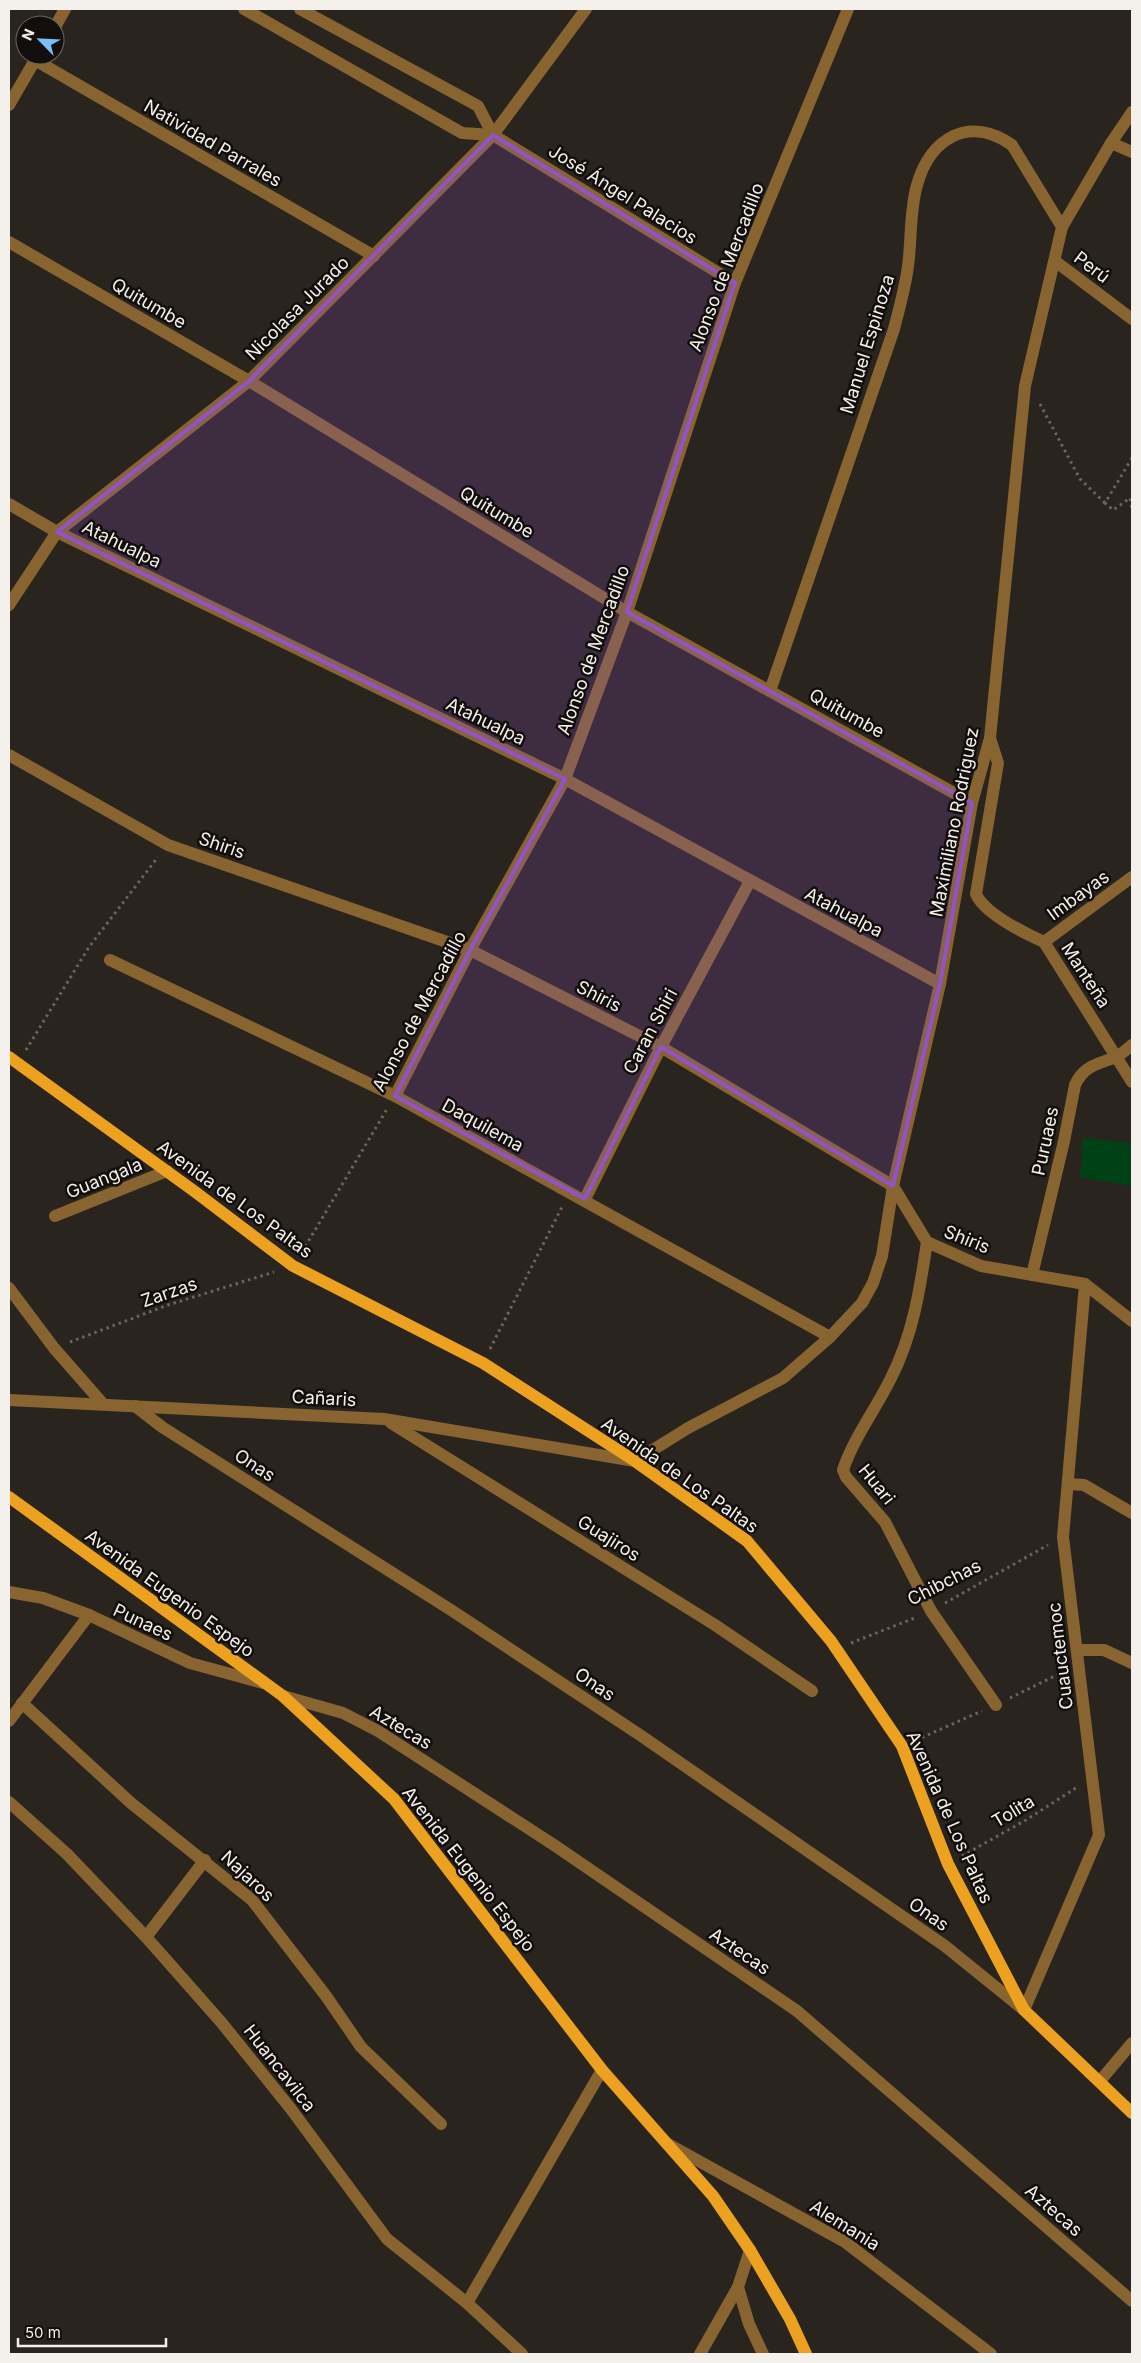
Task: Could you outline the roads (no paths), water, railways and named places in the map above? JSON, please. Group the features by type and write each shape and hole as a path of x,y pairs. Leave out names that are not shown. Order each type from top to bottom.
{"main road":[{"name":"Avenida de Los Paltas","path":"13,1060 167,1171 293,1266 484,1363 634,1461 747,1541 836,1648 902,1746 948,1864 1024,2010 1132,2113"},
{"name":"Avenida Eugenio Espejo","path":"9,1497 283,1696 394,1799 602,2070 713,2196 750,2250 790,2319 806,2354"}],"street":[{"name":"José Ángel Palacios","path":"244,9 462,133 493,135 735,283"},
{"path":"300,9 478,106 493,135"},
{"name":"Nicolasa Jurado","path":"9,605 57,532 249,381 493,135 586,9"},
{"name":"Alonso de Mercadillo","path":"395,1096 470,950 565,779 626,612 735,283 848,9"},
{"path":"9,105 33,65"},
{"name":"Natividad Parrales","path":"49,65 374,256"},
{"name":"Maximiliano Rodriguez","path":"634,1461 688,1428 783,1378 830,1337 862,1303 873,1283 882,1256 894,1186 940,984 972,803 990,738 1025,386 1056,261 1062,227 1111,143 1132,112"},
{"name":"Manuel Espinoza","path":"770,691 894,329 908,272 916,186 925,164 938,147 957,134 981,131 1000,137 1012,146 1062,227"},
{"path":"1111,143 1132,152"},
{"name":"Quitumbe","path":"9,242 249,381 626,612 972,803"},
{"name":"Perú","path":"1056,261 1132,319"},
{"name":"Atahualpa","path":"9,504 57,532 565,779 940,984"},
{"name":"Manteña","path":"990,738 998,762 976,894 980,904 1025,933 1044,942 1132,1082"},
{"name":"Shiris","path":"9,755 168,845 470,950 661,1047 894,1186 927,1242 981,1266 1084,1284 1132,1321"},
{"name":"Imbayas","path":"1044,942 1132,876"},
{"name":"Caran Shiri","path":"585,1199 661,1047 750,881"},
{"name":"Daquilema","path":"110,960 395,1096 585,1199 830,1337"},
{"name":"Puruaes","path":"1032,1275 1078,1078 1094,1063 1117,1056 1132,1045"},
{"name":"Guangala","path":"55,1216 167,1171"},
{"name":"Huari","path":"927,1242 917,1306 903,1352 892,1377 843,1470 846,1477 889,1528 931,1611 996,1705"},
{"name":"Cuauctemoc","path":"1024,2010 1099,1835 1063,1537 1084,1284"},
{"path":"9,1288 54,1348 103,1404"},
{"name":"Cañaris","path":"9,1400 384,1419 634,1461"},
{"name":"Onas","path":"135,1406 162,1427 451,1610 640,1735 945,1946 1024,2010"},
{"name":"Guajiros","path":"384,1419 715,1625 812,1691"},
{"path":"1068,1484 1084,1485 1132,1513"},
{"name":"Punaes","path":"9,1592 43,1598 89,1615 190,1663 263,1683"},
{"path":"9,1721 89,1615"},
{"path":"1077,1650 1104,1650 1132,1663"},
{"name":"Aztecas","path":"283,1696 343,1714 378,1731 554,1845 796,2011 1132,2302"},
{"name":"Najaros","path":"22,1703 131,1803 205,1860 252,1900 326,1996 361,2047 441,2124"},
{"name":"Huancavilca","path":"9,1802 67,1854 146,1937 220,2022 292,2109 387,2239 467,2303 522,2354"},
{"path":"146,1937 205,1860"},
{"path":"1100,2081 1132,2043"},
{"path":"467,2303 602,2070"},
{"name":"Alemania","path":"668,2144 845,2242 991,2354"},
{"path":"700,2354 738,2286 750,2250"},
{"path":"738,2286 749,2324 763,2354"}]}
